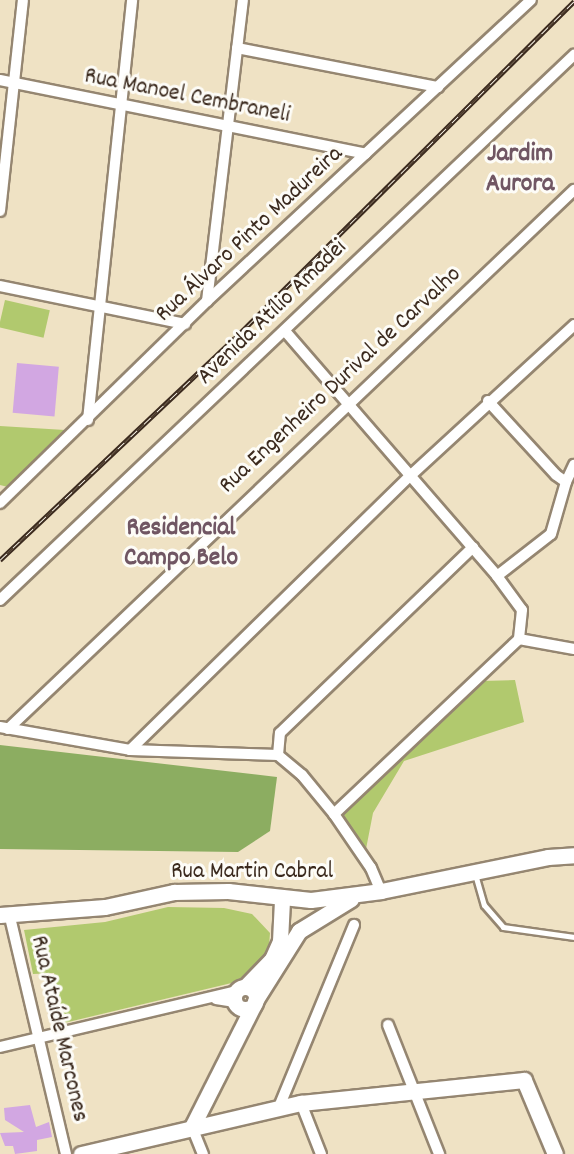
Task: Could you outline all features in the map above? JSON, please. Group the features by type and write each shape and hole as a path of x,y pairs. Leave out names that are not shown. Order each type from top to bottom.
{"main road":[{"name":"Rua Martin Cabral","path":"4,914 44,914 174,892 228,891 282,900 310,900 359,895 574,855"},
{"path":"244,999 299,930 314,919 359,895"},
{"path":"192,1126 238,1035 244,999 273,959 280,941 282,900"},
{"path":"310,900 314,919"},
{"path":"282,922 299,930"},
{"path":"81,1154 192,1126 302,1103 524,1080 555,1154"}],"street":[{"path":"0,211 24,0"},
{"path":"88,420 132,0"},
{"path":"207,301 243,0"},
{"name":"Rua Álvaro Pinto Madureira","path":"0,503 5,493 88,420 207,301 531,0"},
{"path":"237,48 438,87"},
{"name":"Avenida Atílio Amadei","path":"0,600 574,55"},
{"name":"Rua Manoel Cembraneli","path":"0,80 366,154"},
{"name":"Rua Engenheiro Durival de Carvalho","path":"4,728 574,190"},
{"path":"0,286 185,324"},
{"path":"130,750 410,476 574,325"},
{"path":"285,331 473,547 522,610 519,639 334,814"},
{"path":"488,402 566,482"},
{"path":"497,576 550,534 566,482 574,465"},
{"path":"278,755 280,733 473,547"},
{"path":"519,639 574,649"},
{"path":"4,728 130,750 278,755 302,776 334,814 372,868 381,891"},
{"name":"Rua Ataíde Marcones","path":"4,914 39,1039 66,1154"},
{"path":"279,1107 354,925"},
{"path":"0,1047 203,999 244,999"},
{"path":"388,1024 439,1154"},
{"path":"302,1103 321,1154"},
{"path":"192,1126 202,1154"}],"lane":[{"path":"474,872 484,905 503,927 574,937"}],"green space":[{"path":"5,300 50,310 44,338 0,328"},
{"path":"0,426 65,430 8,487 0,485"},
{"path":"515,680 524,722 404,761 373,813 366,849 339,815 482,681"},
{"path":"0,745 277,777 270,831 238,852 0,849"},
{"path":"168,907 224,908 252,914 270,933 269,946 260,963 240,981 64,1023 54,973 33,974 24,930 105,922"}],"building":[{"path":"17,363 59,367 54,416 13,413"},
{"path":"30,1105 36,1127 49,1122 52,1137 37,1140 37,1151 15,1154 13,1146 5,1146 0,1133 24,1132 5,1120 4,1108"}],"railway":[{"path":"0,560 235,338 574,1"}],"district":[{"name":"Jardim Aurora","path":"520,170"},
{"name":"Residencial Campo Belo","path":"181,544"}]}
